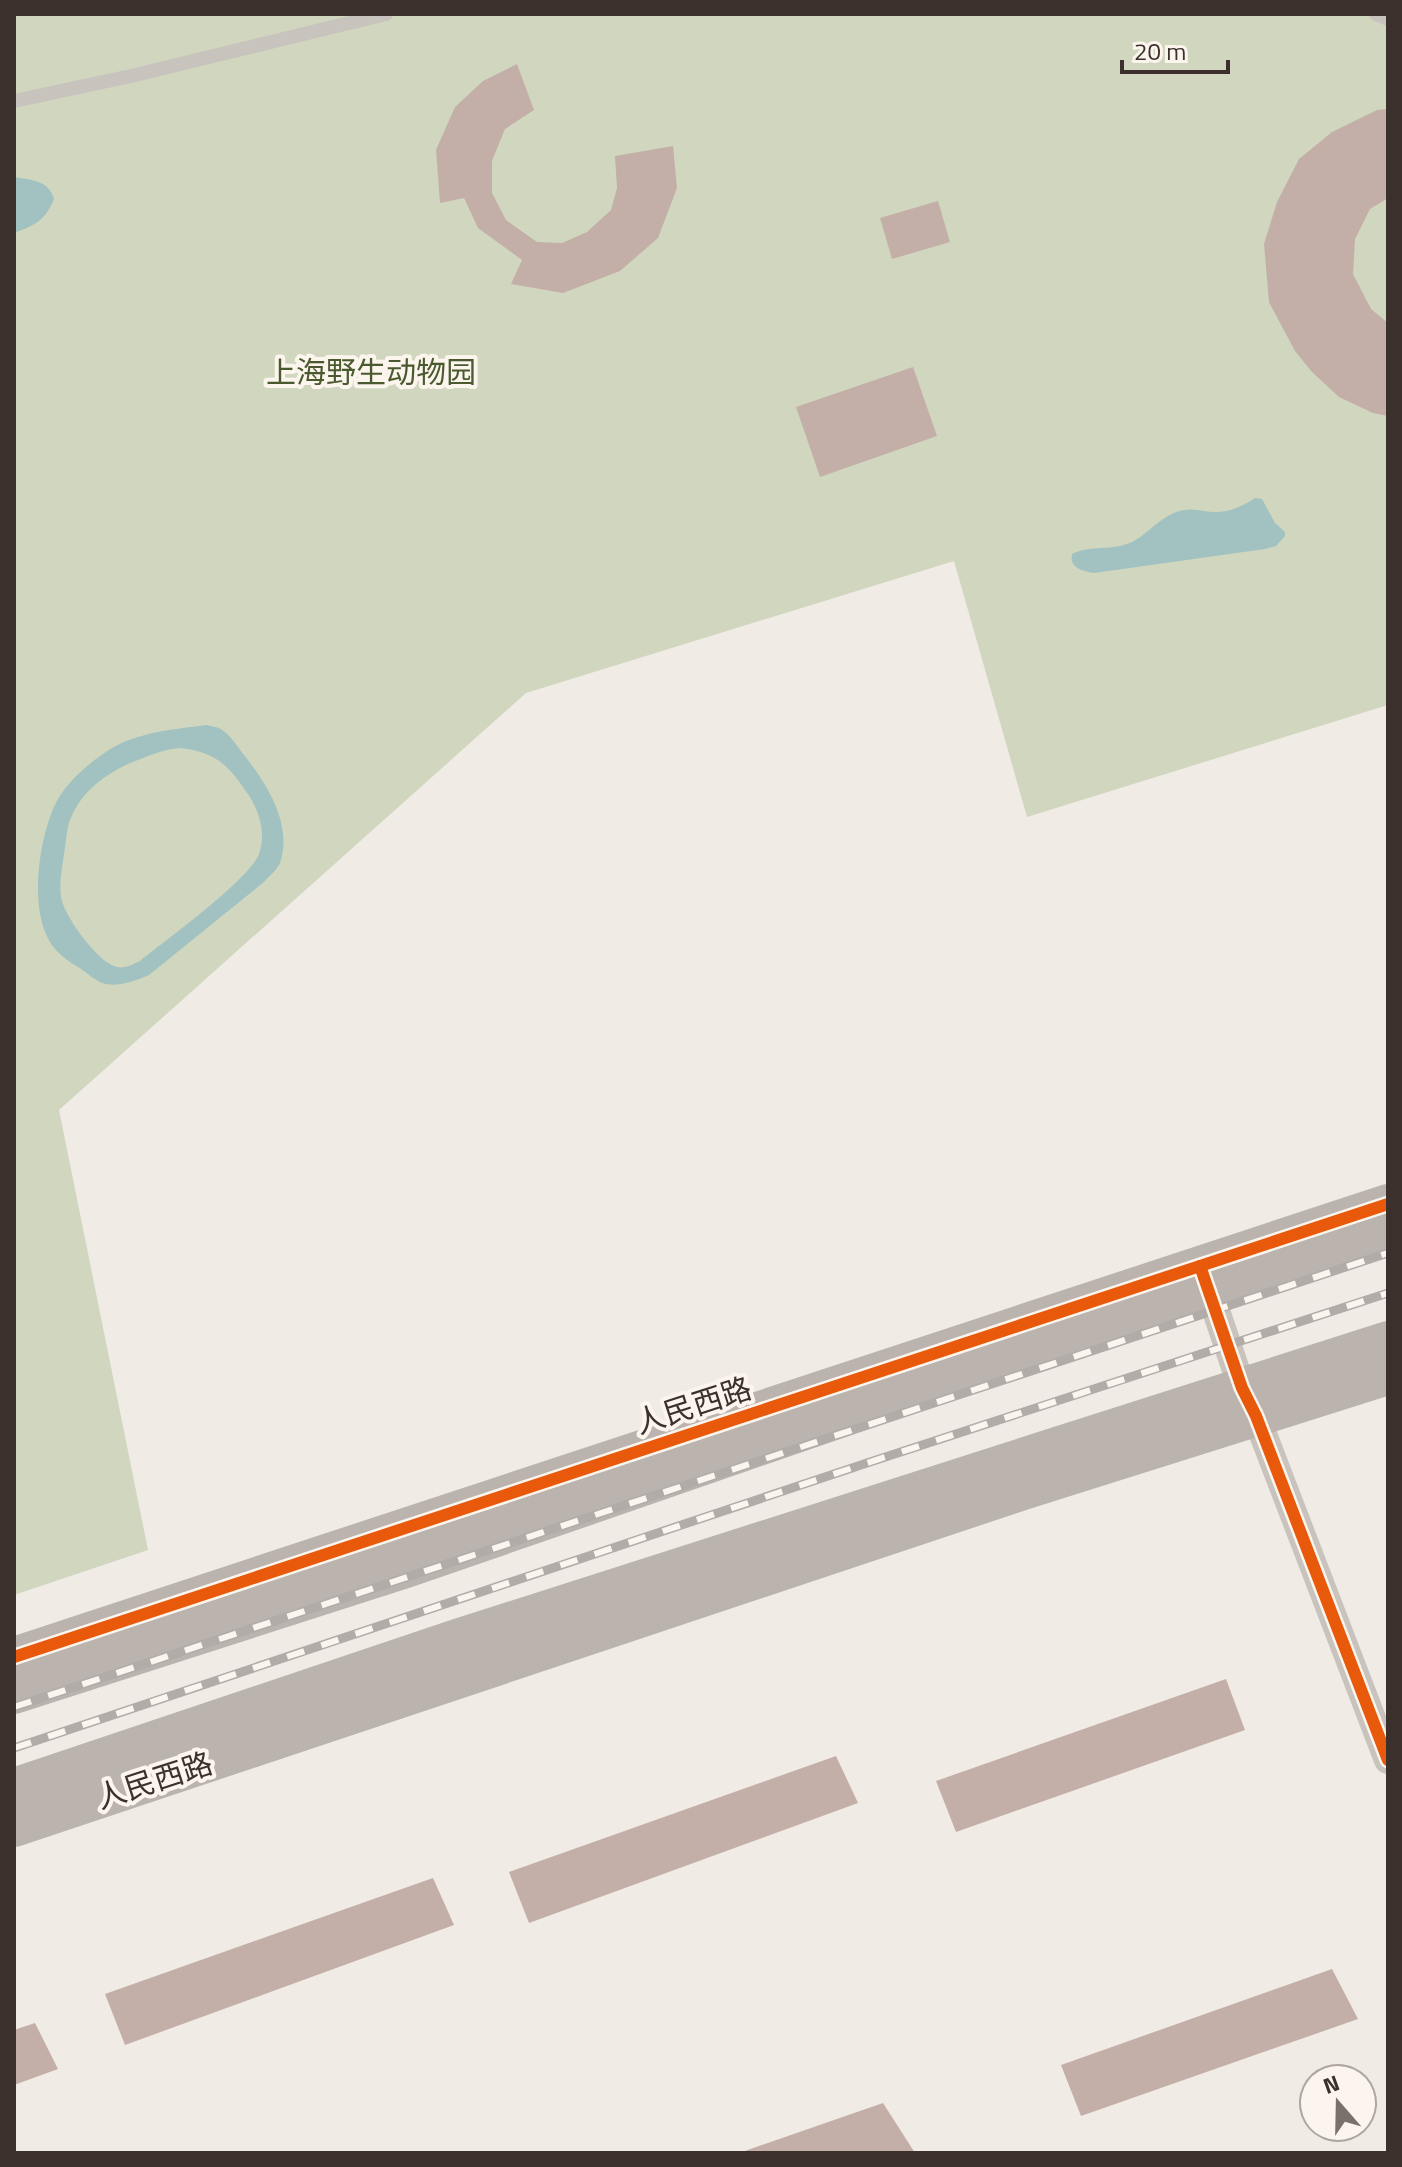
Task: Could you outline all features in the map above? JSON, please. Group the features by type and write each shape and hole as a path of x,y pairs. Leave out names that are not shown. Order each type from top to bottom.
{"street":[{"name":"人民西路","path":"14,1694 406,1568 1013,1358 1388,1204"},
{"name":"人民西路","path":"14,1657 1205,1279 1388,1235"},
{"path":"1205,1279 1249,1402 1388,1760"},
{"name":"人民西路","path":"14,1827 1023,1490 1249,1402 1388,1341"},
{"name":"人民西路","path":"14,1788 457,1639 1249,1402 1388,1375"}],"lane":[{"path":"14,101 386,14"},
{"path":"1376,14 1388,19"}],"green space":[{"name":"上海野生动物园","path":"14,14 1388,14 1388,705 1027,817 954,561 526,693 59,1110 148,1550 14,1595"}],"water":[{"path":"14,177 44,184 54,199 38,221 14,233"},
{"path":"1255,498 1262,499 1275,523 1285,532 1276,546 1094,573 1081,570 1073,563 1072,554 1132,542 1176,512 1226,511"},
{"path":"207,725 219,728 233,740 276,805 283,834 280,863 264,882 149,975 120,984 102,983 59,954 42,921 38,882 43,842 53,809 78,774 112,748 146,735","holes":["167,750 192,750 218,760 250,797 262,829 259,854 224,894 186,925 140,961 117,967 109,964 92,948 63,905 61,880 69,823 85,795 118,769"]}],"building":[{"path":"517,64 534,110 505,129 492,161 492,193 506,220 537,242 562,243 587,232 611,210 617,188 615,156 673,146 677,188 658,238 620,271 563,293 511,284 522,260 478,228 464,198 440,203 436,150 455,107 483,81"},
{"path":"1388,109 1388,198 1370,209 1355,239 1353,274 1371,309 1388,323 1388,416 1373,413 1339,397 1295,351 1269,302 1264,244 1277,202 1299,159 1332,132 1377,110"},
{"path":"938,201 950,242 892,259 880,218"},
{"path":"913,367 937,436 820,477 796,407"},
{"path":"1226,1679 1245,1730 956,1832 936,1781"},
{"path":"836,1756 858,1803 529,1923 509,1872"},
{"path":"433,1878 454,1925 125,2045 105,1994"},
{"path":"1332,1969 1358,2019 1081,2116 1061,2065"},
{"path":"35,2023 58,2069 14,2085 14,2030"},
{"path":"883,2103 915,2153 739,2153"}],"railway":[{"path":"14,1707 1388,1253"},
{"path":"14,1748 867,1463 1388,1293"}],"cycle path":[{"path":"14,1657 1388,1204"},
{"path":"1200,1266 1242,1388 1256,1416 1388,1760"}]}
